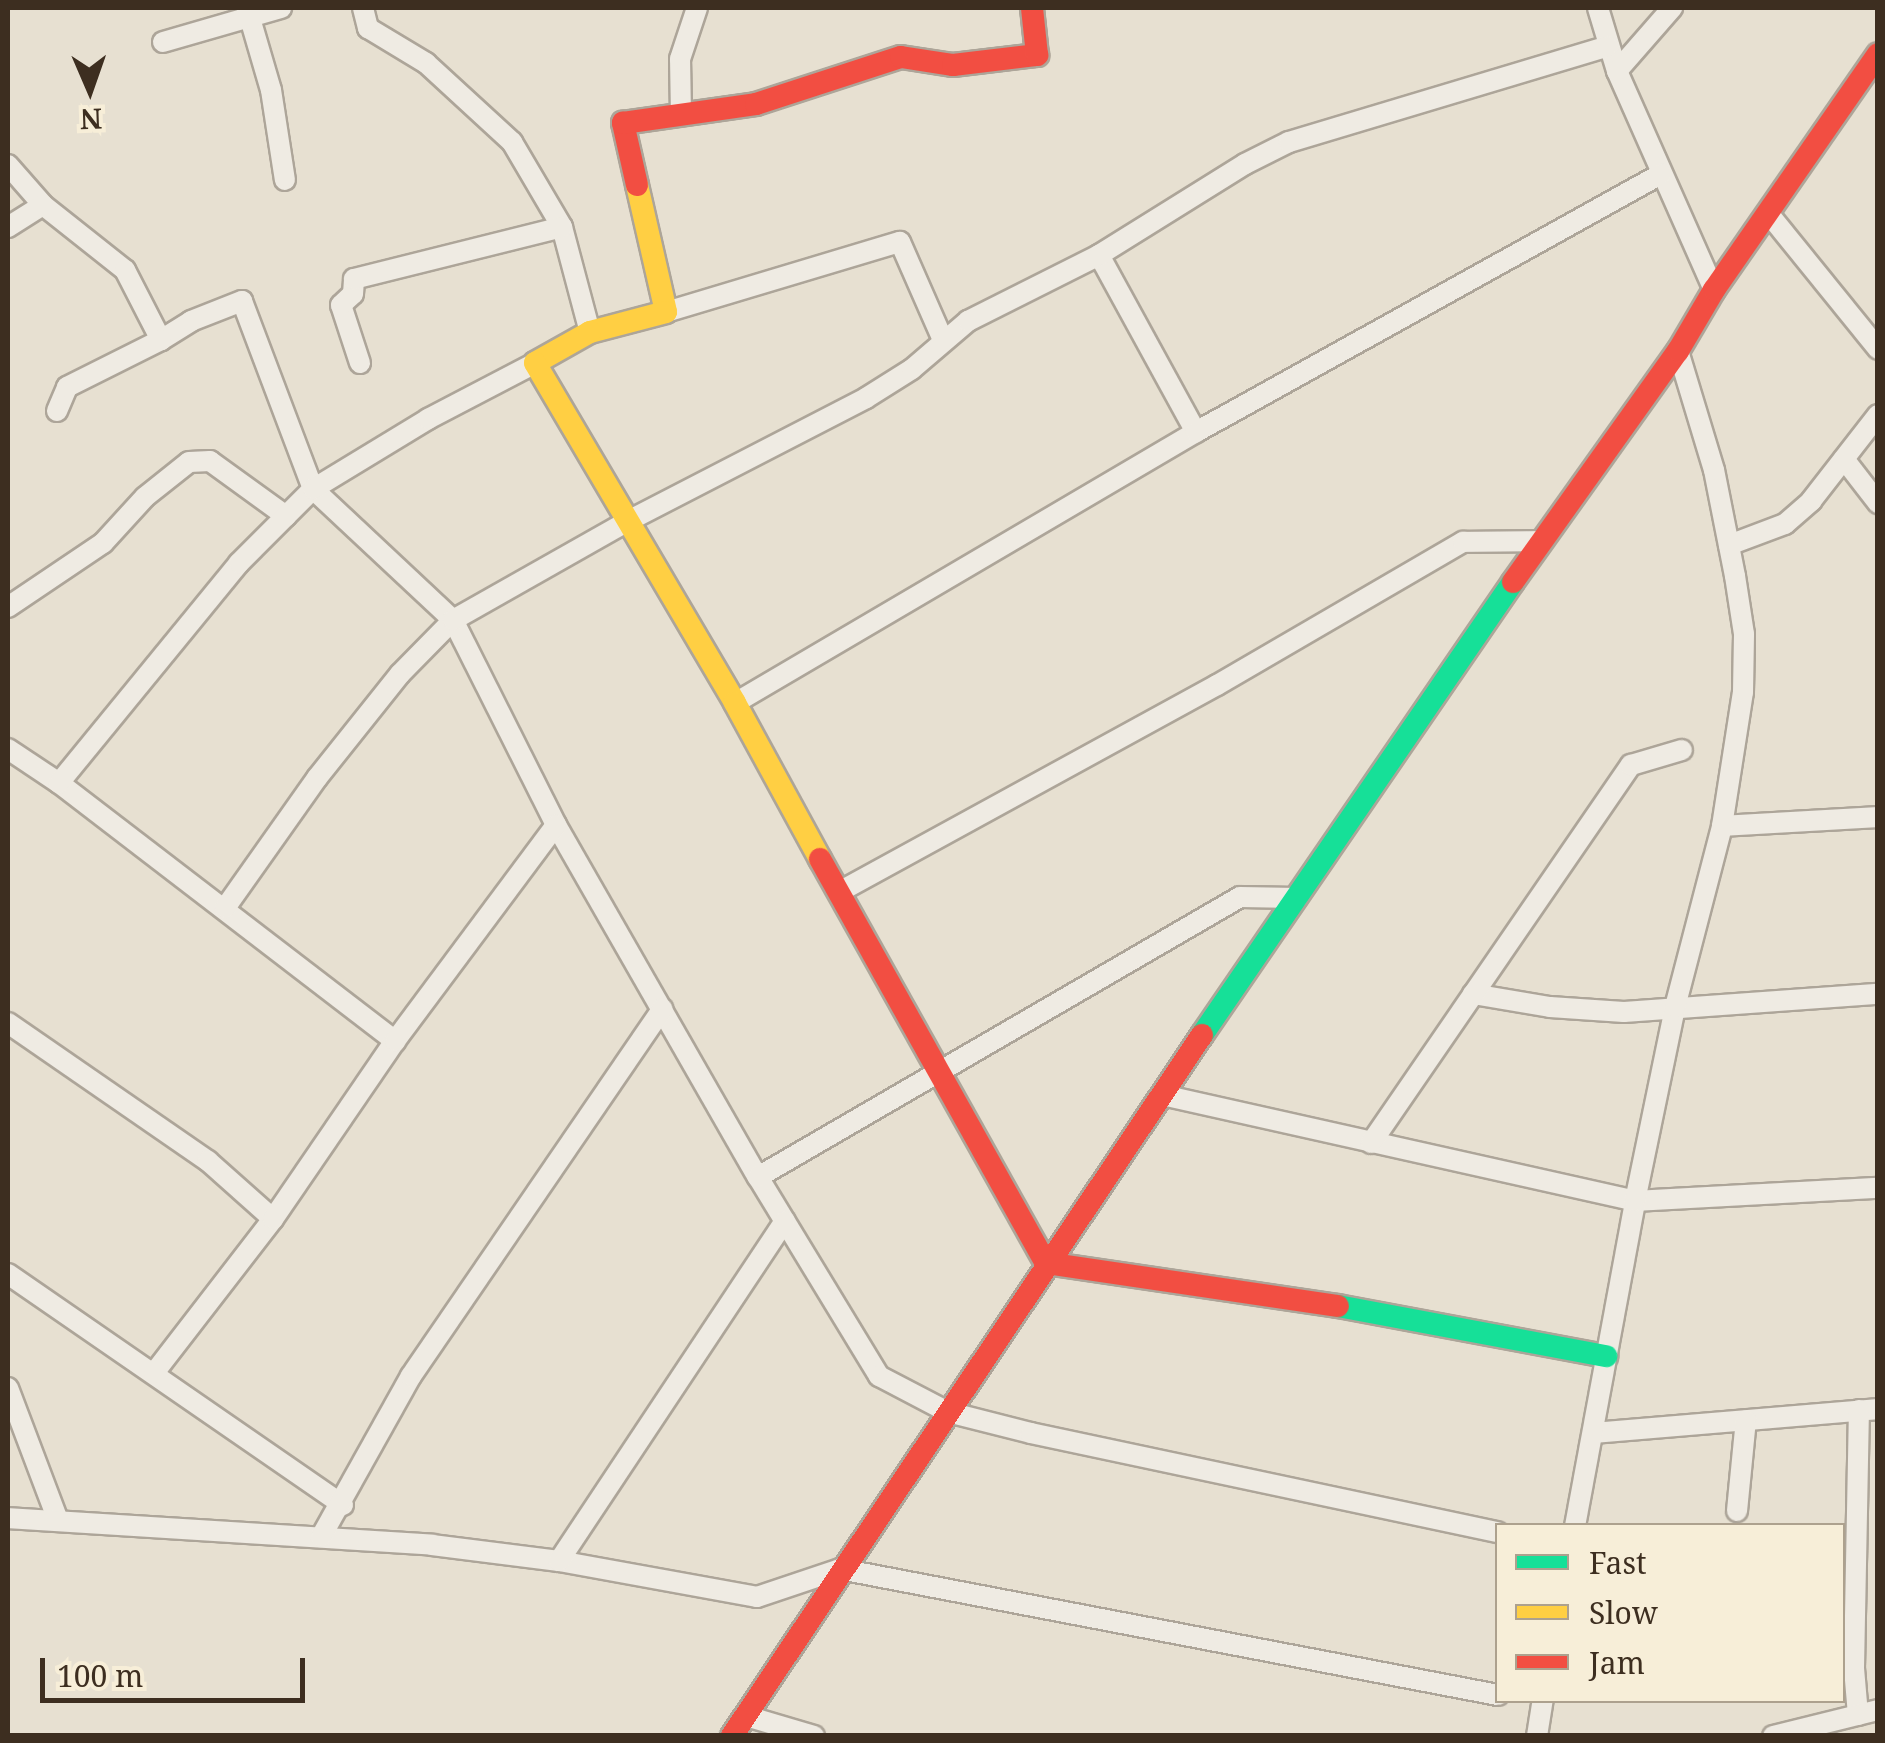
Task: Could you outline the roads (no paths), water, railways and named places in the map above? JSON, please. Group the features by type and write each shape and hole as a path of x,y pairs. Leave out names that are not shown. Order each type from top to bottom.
{"street":[{"path":"162,42 248,12 281,8"},
{"path":"363,8 368,28 426,63 512,142 562,227 590,332"},
{"path":"681,115 680,59 697,8"},
{"path":"666,312 623,123 756,104 901,57 953,65 1036,55 1032,8"},
{"path":"1598,8 1617,70 1714,290"},
{"path":"1617,70 1672,8"},
{"path":"248,12 272,90 285,180"},
{"path":"225,908 317,778 400,674 454,620 626,522 866,398 912,369 968,320 1099,255 1245,164 1290,142 1608,46"},
{"path":"732,1736 1046,1263 1541,542 1678,351 1714,290 1878,54"},
{"path":"8,165 43,205 125,270 161,340"},
{"path":"735,703 1196,432 1661,174"},
{"path":"8,227 43,205"},
{"path":"1768,213 1878,348"},
{"path":"360,363 341,305 353,294 354,279 562,227"},
{"path":"59,784 239,563 313,489 428,419 590,332 900,242 943,340"},
{"path":"1099,255 1196,432"},
{"path":"56,411 67,387 192,320 242,300 313,489 454,620 556,825 758,1177 879,1376 948,1412 1495,1531"},
{"path":"1577,1523 1634,1201 1675,1007 1722,826 1743,692 1744,634 1729,545 1714,470 1678,351"},
{"path":"535,363 735,703 935,1072 1046,1263"},
{"path":"1729,545 1785,524 1812,501 1878,415"},
{"path":"1844,459 1878,503"},
{"path":"8,607 103,543 145,498 189,462 210,461 286,516"},
{"path":"839,892 1217,685 1463,542 1541,542"},
{"path":"8,749 225,908 395,1040"},
{"path":"1371,1142 1631,765 1647,757 1682,750"},
{"path":"1722,826 1878,817"},
{"path":"154,1373 273,1219 395,1040 556,825"},
{"path":"758,1177 1240,897 1297,898"},
{"path":"1474,994 1550,1007 1605,1011 1878,994"},
{"path":"321,1537 343,1505 411,1376 662,1008"},
{"path":"8,1023 208,1161 273,1219"},
{"path":"1162,1095 1634,1201 1878,1188"},
{"path":"559,1561 786,1221"},
{"path":"1046,1263 1354,1308 1606,1356"},
{"path":"8,1274 343,1505"},
{"path":"8,1388 58,1520"},
{"path":"1594,1433 1868,1410 1854,1668 1868,1712 1773,1736"},
{"path":"1737,1512 1746,1420"},
{"path":"8,1518 321,1537 559,1561 757,1596 840,1569 1495,1695"},
{"path":"1536,1703 1536,1736"},
{"path":"746,1716 814,1736"}]}
